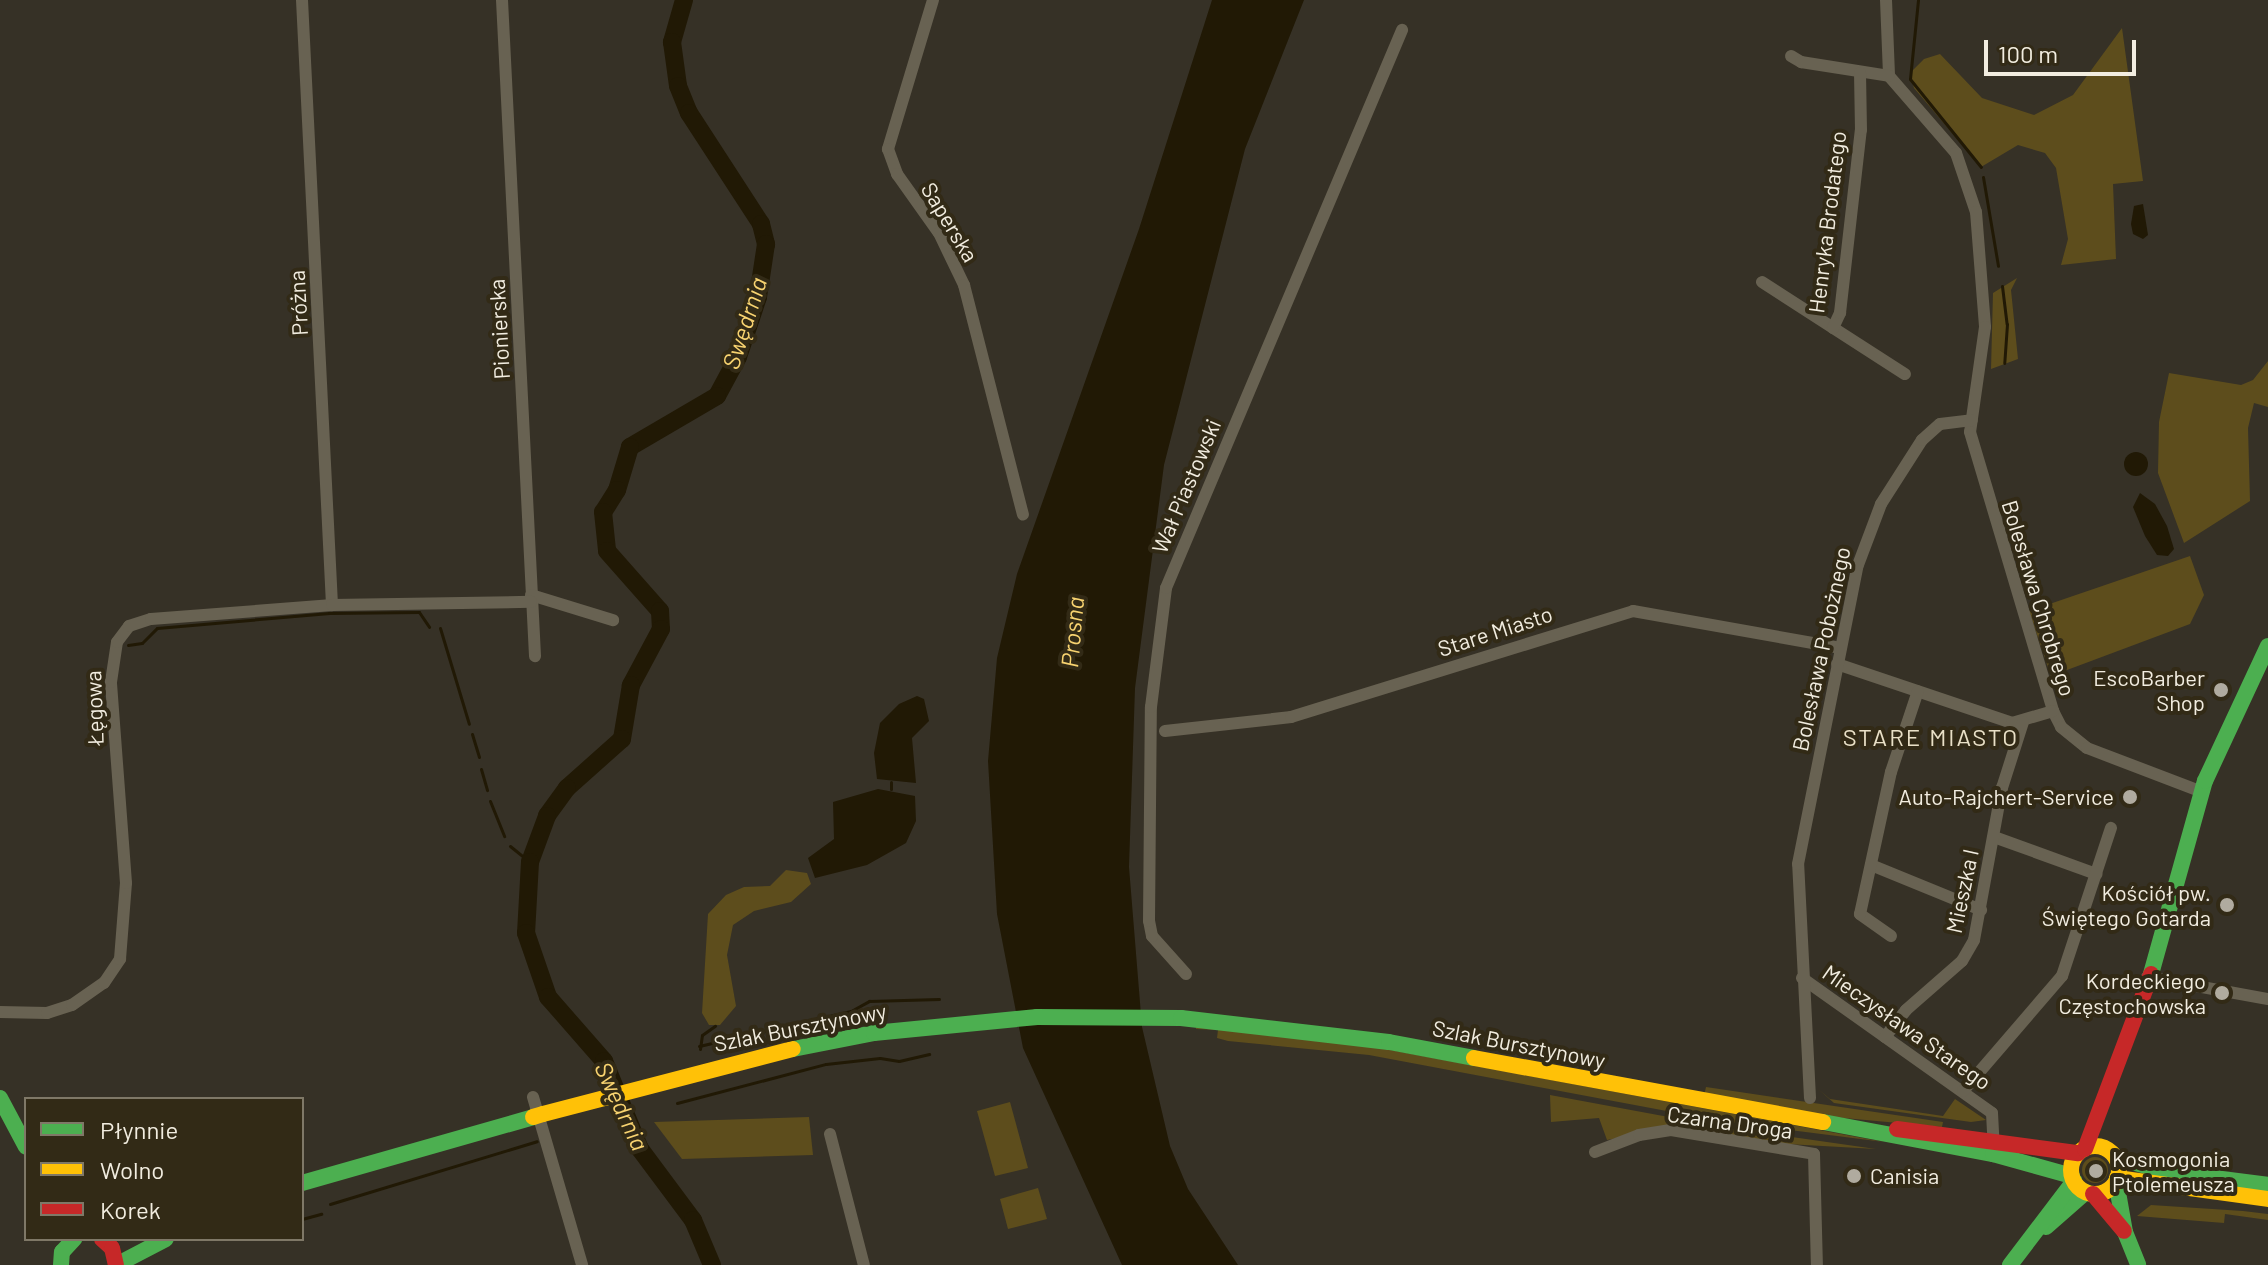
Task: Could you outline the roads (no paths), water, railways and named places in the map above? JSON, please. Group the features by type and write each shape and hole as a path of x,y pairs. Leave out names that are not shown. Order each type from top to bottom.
{"main road":[{"path":"2029,1240 2081,1186 2082,1151 2105,1105 2202,792 2268,646"},
{"name":"Szlak Bursztynowy","path":"304,1182 647,1085 818,1043 1001,1019 1186,1018 1351,1036 1836,1124 1994,1148 2111,1153"},
{"path":"0,1098 24,1143"},
{"path":"2105,1105 2125,1232 2138,1265"},
{"name":"Szlak Bursztynowy","path":"1994,1148 2081,1186"},
{"path":"2111,1153 2167,1172 2268,1185"},
{"path":"2044,1169 2053,1183 2053,1208"},
{"path":"2081,1186 2104,1192 2117,1180"},
{"path":"2117,1180 2268,1199"},
{"path":"2120,1205 2139,1183"},
{"path":"2010,1265 2053,1208 2081,1186"},
{"path":"2081,1186 2125,1232"},
{"path":"110,1241 116,1265 162,1241"}],"street":[{"name":"Próżna","path":"302,0 332,605"},
{"name":"Pionierska","path":"502,0 535,656"},
{"name":"Saperska","path":"933,0 888,149 897,174 939,233 959,272 1023,515"},
{"path":"1886,0 1889,76 1956,153 1976,212 1985,327 1972,420"},
{"name":"Wał Piastowski","path":"1186,974 1152,936 1149,921 1151,707 1166,588 1402,30"},
{"path":"1791,56 1860,73 1889,76"},
{"name":"Henryka Brodatego","path":"1833,328 1840,313 1861,130 1856,113 1860,73"},
{"name":"Henryka Brodatego","path":"1762,282 1905,374"},
{"name":"Bolesława Pobożnego","path":"1810,1098 1802,978 1800,853 1837,664 1866,537 1881,504 1922,440 1940,424 1972,420"},
{"name":"Bolesława Chrobrego","path":"1972,420 1973,450 2053,711 2061,727 2087,748 2202,792"},
{"name":"Łęgowa","path":"0,1012 47,1013 72,1005 104,983 120,959 126,883 111,682 113,656 124,633 151,619 332,605 531,598 613,620"},
{"name":"Stare Miasto","path":"1165,731 1291,717 1633,611 1841,648"},
{"path":"1837,664 2023,722 2053,711"},
{"path":"1891,936 1860,914 1891,772 1918,691"},
{"name":"Mieszka I","path":"1885,1037 1906,1010 1962,961 1974,940 1994,837 2023,722"},
{"path":"1963,1091 2062,976 2111,828"},
{"path":"1994,837 2096,874"},
{"path":"1871,865 1981,910"},
{"path":"2147,977 2268,999"},
{"name":"Mieczysława Starego","path":"1802,978 1992,1113 1994,1148"},
{"path":"533,1097 582,1265"},
{"name":"Czarna Droga","path":"1595,1152 1639,1135 1671,1130 1814,1154 1817,1265"},
{"path":"830,1134 864,1265"}],"water":[{"name":"Prosna","path":"1212,0 1304,0 1245,149 1164,465 1135,688 1129,867 1142,1027 1170,1146 1188,1189 1238,1265 1122,1265 1023,1048 997,914 988,761 997,658 1017,574 1139,229"},
{"path":"2143,204 2148,235 2143,239 2133,234 2131,224 2134,206"},
{"path":"2136,452 2145,455 2148,464 2145,473 2136,476 2127,473 2124,464 2127,455"},
{"path":"2140,493 2155,504 2167,526 2174,549 2168,556 2157,555 2145,536 2133,507"},
{"path":"917,696 924,699 929,721 912,738 916,783 877,779 874,753 880,723 899,704"},
{"path":"878,789 915,796 916,821 906,843 867,865 815,878 808,858 834,839 833,802"}],"waterway":[{"name":"Swędrnia","path":"684,0 672,42 678,86 689,113 761,224 766,244 758,297 738,357 717,396 630,447 617,490 603,512 607,551 660,611 661,629 631,685 622,739 567,788 547,816 530,862 526,933 548,997 604,1061 640,1149 693,1220 712,1265"},
{"path":"1918,0 1910,79 1981,167"},
{"path":"1983,177 1998,266"},
{"path":"2002,286 2007,324 2004,363"},
{"path":"128,645 142,643 157,628 329,613 419,612 429,627"},
{"path":"440,628 469,724"},
{"path":"472,734 479,757"},
{"path":"481,769 487,790"},
{"path":"891,782 891,789"},
{"path":"490,801 504,836"},
{"path":"510,846 530,862"},
{"path":"699,1046 851,1011 869,1001 939,999"},
{"path":"700,1049 702,1035 715,1026"},
{"path":"677,1103 826,1064 880,1058 899,1061 929,1054"},
{"path":"330,1204 537,1141"},
{"path":"304,1218 321,1214"}],"place":[{"name":"EscoBarber Shop","path":"2221,690"},
{"name":"Auto-Rajchert-Service","path":"2130,797"},
{"name":"Kościół pw. Świętego Gotarda","path":"2227,905"},
{"name":"Kordeckiego Częstochowska","path":"2222,993"},
{"name":"Kosmogonia Ptolemeusza","path":"2096,1171"},
{"name":"Canisia","path":"1854,1176"}],"district":[{"name":"STARE MIASTO","path":"1931,737"}]}
